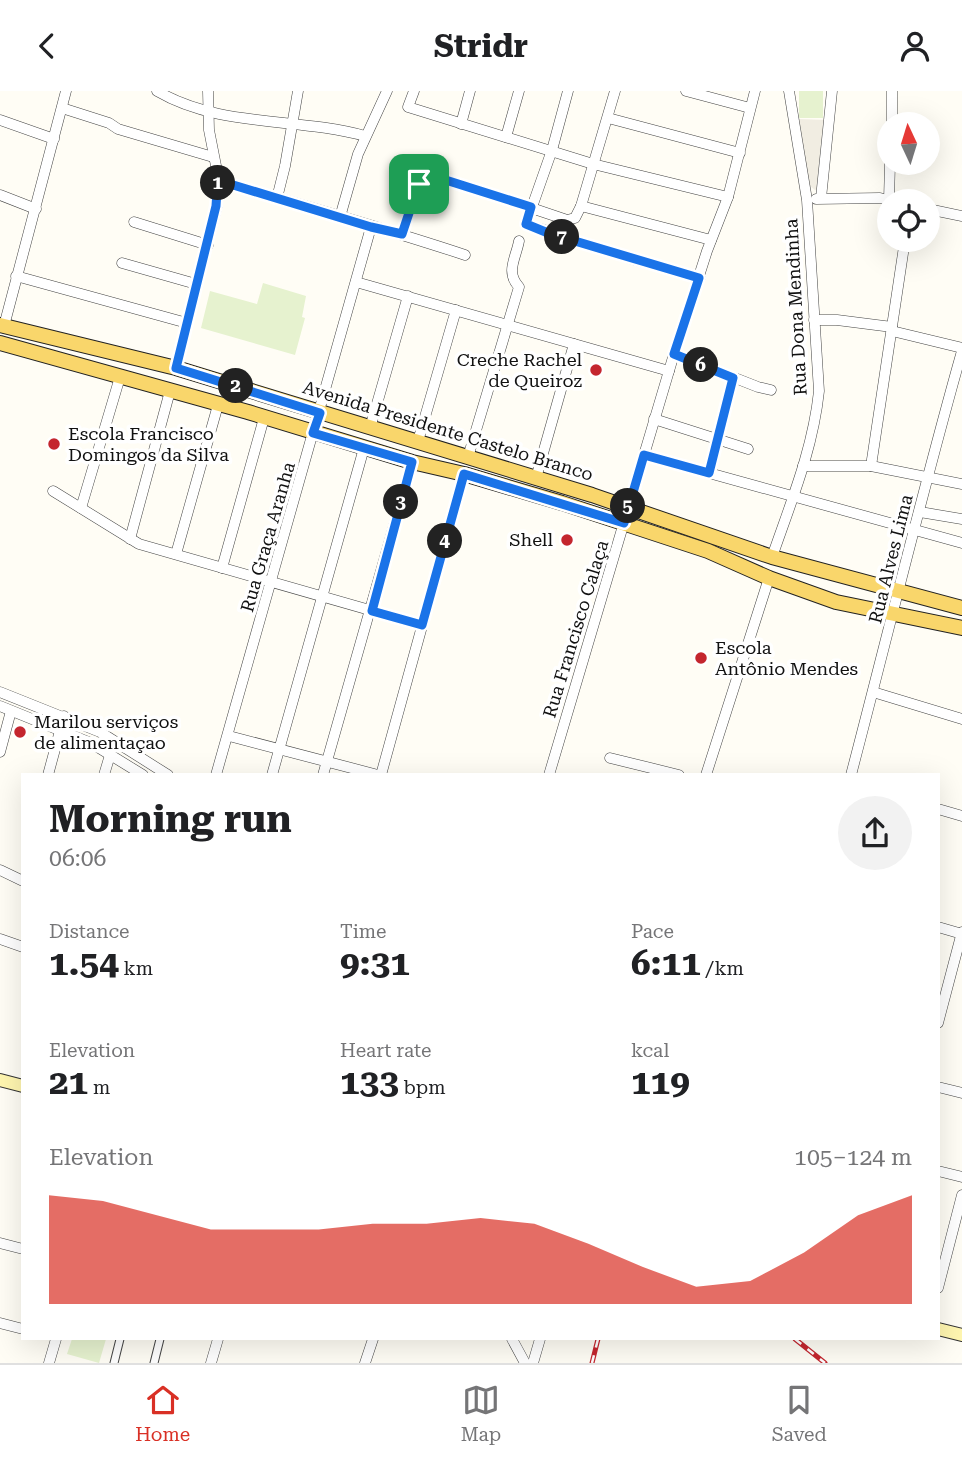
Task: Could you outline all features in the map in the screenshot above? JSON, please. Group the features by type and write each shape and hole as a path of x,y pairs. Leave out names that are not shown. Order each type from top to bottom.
{"main road":[{"name":"Avenida Presidente Castelo Branco","path":"2,326 176,368 628,507 772,557 962,608"},
{"name":"Avenida Presidente Castelo Branco","path":"0,343 248,412 412,462 464,474 624,523 708,551 769,578 836,602 962,628"},
{"path":"248,412 255,392"},
{"path":"0,1080 21,1085"},
{"path":"940,1330 962,1335"}],"street":[{"path":"2,326 66,91"},
{"path":"157,91 209,110 268,123 328,128 365,136"},
{"path":"176,368 216,206 218,176 209,130 208,91"},
{"path":"276,198 299,91"},
{"path":"340,217 365,136 387,91"},
{"path":"414,91 408,107 593,164 728,197"},
{"path":"461,124 470,91"},
{"path":"506,137 519,91"},
{"path":"568,91 552,150 526,224 699,278"},
{"path":"402,234 421,177 425,176 433,176 567,220 575,218 581,206 615,91"},
{"path":"686,91 750,108"},
{"name":"Rua Francisco Calaça","path":"550,773 674,354 728,197 755,91"},
{"name":"Rua Dona Mendinha","path":"772,557 803,466 816,417 818,391 807,200 789,91"},
{"path":"821,198 832,91"},
{"path":"891,91 892,112"},
{"path":"62,108 144,137 213,157"},
{"path":"608,118 740,153"},
{"path":"0,120 54,139"},
{"path":"218,176 230,184 464,255"},
{"path":"0,195 36,209"},
{"path":"807,200 877,200"},
{"path":"581,206 711,240"},
{"path":"940,211 962,216"},
{"path":"134,222 208,244"},
{"name":"Rua Graça Aranha","path":"217,773 371,227"},
{"path":"468,457 519,287 511,270 519,241"},
{"path":"871,466 903,252"},
{"path":"122,263 196,284"},
{"path":"16,276 187,323"},
{"path":"356,282 669,371"},
{"path":"370,428 408,296"},
{"path":"418,442 456,310"},
{"path":"814,320 837,320 892,329 962,349"},
{"path":"536,478 574,344"},
{"name":"Rua Alves Lima","path":"852,773 962,349"},
{"path":"674,354 771,390"},
{"path":"81,508 120,377"},
{"path":"709,473 733,378"},
{"path":"130,539 170,391"},
{"path":"176,554 218,405"},
{"path":"222,568 264,418"},
{"path":"654,419 748,449"},
{"path":"273,773 365,448"},
{"path":"644,455 962,543"},
{"path":"324,773 372,611 412,462"},
{"path":"803,466 871,466 962,484"},
{"path":"380,773 464,474"},
{"path":"53,491 130,539 271,583 422,625"},
{"path":"920,512 962,519"},
{"path":"707,773 769,578"},
{"path":"0,692 100,732 165,773"},
{"path":"873,692 962,719"},
{"path":"0,706 91,743 140,773"},
{"path":"0,752 11,711"},
{"path":"49,773 64,716"},
{"path":"229,736 371,773"},
{"path":"105,773 110,755"},
{"path":"610,758 671,773"},
{"path":"940,810 962,816"},
{"path":"0,870 21,880"},
{"path":"940,928 962,933 940,1016"},
{"path":"0,939 21,946"},
{"path":"940,1088 962,1093"},
{"path":"940,1172 962,1177"},
{"path":"940,1280 962,1195"},
{"path":"0,1243 21,1248"},
{"path":"0,1323 21,1328"},
{"path":"49,1363 56,1340"},
{"path":"114,1363 120,1340"},
{"path":"154,1363 160,1340"},
{"path":"211,1363 218,1340"},
{"path":"365,1363 373,1340"},
{"path":"513,1340 525,1363"},
{"path":"533,1363 540,1340"}],"green space":[{"path":"799,91 823,91 823,118 799,118"},
{"path":"263,283 306,296 302,317 305,318 295,355 201,328 210,291 257,304"},
{"path":"72,1340 106,1340 99,1363 67,1354"}],"shaded area":[{"path":"799,119 826,120 815,190 809,185"}],"railway":[{"path":"592,1363 598,1340"},
{"path":"796,1340 825,1363"}],"place":[{"name":"Creche Rachel de Queiroz","path":"596,370"},
{"name":"Escola Francisco Domingos da Silva","path":"54,444"},
{"name":"Shell","path":"567,540"},
{"name":"Escola Antônio Mendes","path":"701,658"},
{"name":"Marilou serviços de alimentaçao","path":"20,732"}],"route":[{"path":"218,176 230,184 402,234 419,184 421,177 433,176 531,207 526,224 699,278 674,354 733,378 709,473 644,455 624,523 464,474 422,625 372,611 412,462 313,433 320,413 176,368 208,244 216,206 218,176"}]}
